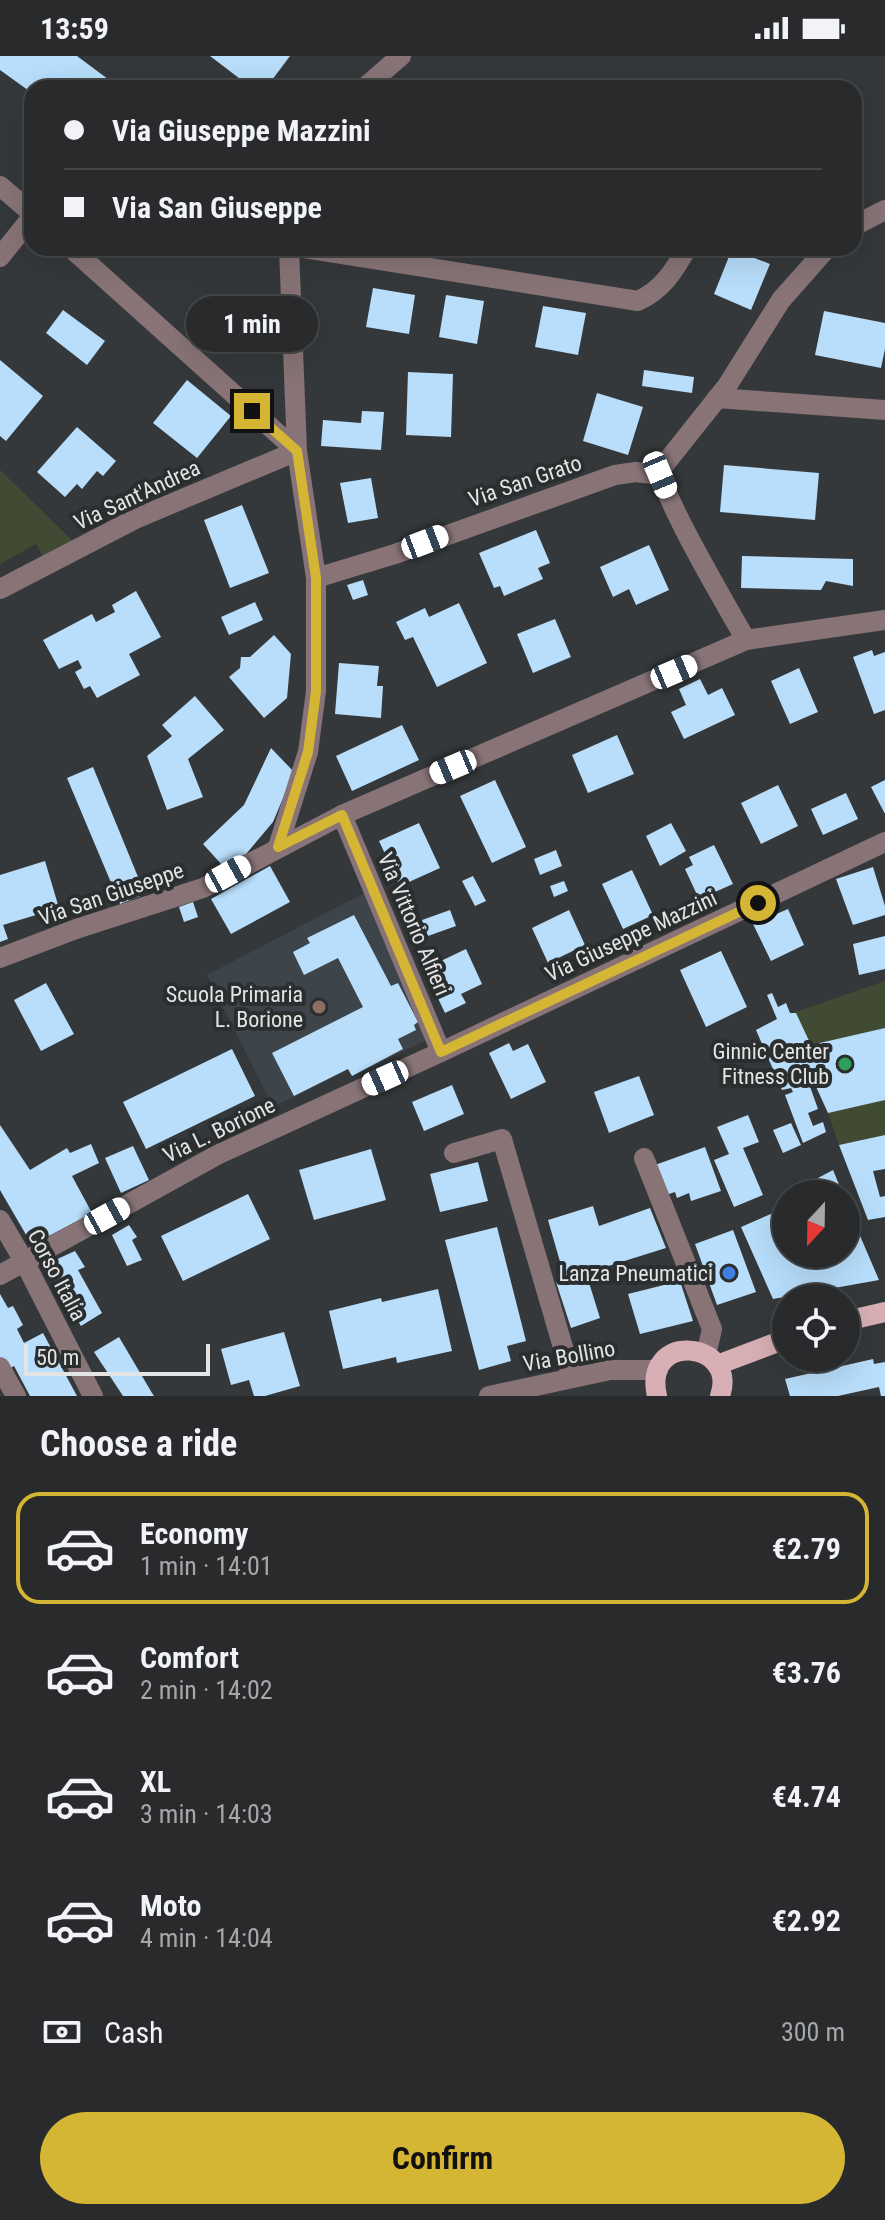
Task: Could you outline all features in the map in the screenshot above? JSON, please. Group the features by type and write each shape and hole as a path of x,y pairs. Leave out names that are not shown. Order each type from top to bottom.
{"main road":[{"path":"860,1318 885,1312"},
{"path":"657,1396 655,1383 658,1370 662,1362 679,1351 698,1351 720,1378 772,1347"}],"street":[{"path":"373,80 401,56"},
{"path":"0,186 24,208"},
{"path":"862,222 885,210"},
{"path":"0,257 24,226"},
{"path":"80,256 297,451"},
{"path":"278,847 308,752 316,691 316,578 297,451 289,256"},
{"path":"354,256 638,301 654,294 673,273 683,256"},
{"path":"746,640 660,475 664,463 717,398 781,300 820,256"},
{"path":"717,398 885,410"},
{"name":"Via Sant'Andrea","path":"0,589 135,519 297,451"},
{"name":"Via San Grato","path":"316,578 395,554 615,475 636,472 660,475"},
{"name":"Via San Giuseppe","path":"0,958 76,929 203,888 342,815 746,640 885,620"},
{"name":"Via Vittorio Alfieri","path":"342,815 441,1052"},
{"name":"Via Giuseppe Mazzini","path":"441,1052 885,842"},
{"name":"Via L. Borione","path":"24,1261 217,1155 441,1052"},
{"path":"454,1153 502,1139 572,1378"},
{"path":"644,1158 712,1329 720,1378"},
{"name":"Corso Italia","path":"0,1220 93,1396"},
{"path":"0,1275 24,1261"},
{"path":"0,1367 16,1396"},
{"name":"Via Bollino","path":"489,1396 610,1370 658,1370"}],"shaded area":[{"name":"Scuola Primaria L. Borione","path":"366,892 429,1039 352,1076 348,1069 273,1107 207,975"}],"green space":[{"path":"0,470 73,541 45,560 36,544 0,564"},
{"name":"Ginnic Center Fitness Club","path":"885,981 885,1135 839,1145 828,1113 784,1016"}],"building":[{"path":"0,56 77,56 109,80 24,80 24,87 0,70"},
{"path":"210,56 290,56 272,80 242,80"},
{"path":"729,256 750,256 770,264 751,310 714,294"},
{"path":"373,288 415,295 409,334 366,327"},
{"path":"446,295 484,301 477,344 439,337"},
{"path":"543,306 586,313 578,355 535,347"},
{"path":"63,310 105,341 87,365 46,333"},
{"path":"824,311 885,323 881,368 815,355"},
{"path":"0,360 43,396 6,441 0,436"},
{"path":"644,370 694,377 692,393 642,386"},
{"path":"408,372 453,374 451,437 406,435"},
{"path":"187,380 231,416 197,458 153,423"},
{"path":"597,393 643,407 628,455 583,441"},
{"path":"362,411 384,412 381,450 321,446 323,420 361,423"},
{"path":"77,427 116,461 103,476 97,471 82,489 77,484 65,497 37,472"},
{"path":"724,465 819,473 815,520 720,512"},
{"path":"371,478 378,518 348,523 340,483"},
{"path":"242,505 269,573 230,588 204,520"},
{"path":"536,530 550,563 538,568 543,579 504,596 500,586 494,588 479,553"},
{"path":"649,545 669,590 636,605 629,589 613,597 600,567"},
{"path":"742,556 853,559 853,586 826,581 821,590 741,588"},
{"path":"363,580 368,595 353,600 347,585"},
{"path":"136,591 161,637 129,654 140,675 97,698 90,686 84,689 75,672 82,668 78,660 59,669 43,640 92,614 96,622 115,612 112,605"},
{"path":"255,602 263,620 229,635 221,617"},
{"path":"459,603 487,663 437,687 413,637 405,640 396,622 425,608 429,617"},
{"path":"555,619 571,657 533,673 517,634"},
{"path":"274,635 291,654 287,698 264,718 229,677 240,668 241,657 250,657"},
{"path":"872,650 874,656 885,652 885,710 874,714 853,657"},
{"path":"339,663 379,666 377,686 383,686 381,718 335,714"},
{"path":"799,668 818,712 790,724 771,681"},
{"path":"700,679 708,695 722,688 735,715 684,739 671,712 686,705 679,689"},
{"path":"195,696 224,730 188,759 203,797 167,810 147,756 172,736 162,725"},
{"path":"402,725 419,760 352,791 336,756"},
{"path":"617,735 634,774 588,793 572,755"},
{"path":"271,748 294,772 273,822 246,854 222,865 203,844 244,805"},
{"path":"93,767 145,894 120,904 67,778"},
{"path":"495,780 526,847 492,863 460,796"},
{"path":"885,780 885,814 871,787"},
{"path":"778,785 798,826 761,844 741,803"},
{"path":"846,793 858,819 823,835 811,809"},
{"path":"419,823 440,868 400,886 379,841"},
{"path":"671,823 686,851 660,866 646,836"},
{"path":"714,845 733,884 699,899 685,869 693,865 689,857"},
{"path":"556,850 562,866 540,875 534,859"},
{"path":"45,861 59,908 3,925 8,939 0,942 0,875"},
{"path":"270,866 290,902 231,934 211,899"},
{"path":"873,867 885,915 853,925 836,879"},
{"path":"632,870 653,915 623,929 602,884"},
{"path":"473,876 486,901 475,906 462,881"},
{"path":"564,881 568,891 554,897 550,886"},
{"path":"193,902 198,917 184,922 179,907"},
{"path":"788,909 804,945 771,961 753,924"},
{"path":"450,910 456,926 428,936 422,920"},
{"path":"569,910 585,945 548,963 532,928"},
{"path":"354,915 391,986 398,983 418,1022 414,1025 416,1030 398,1039 403,1049 352,1076 348,1069 294,1096 272,1053 363,1007 338,958 304,975 293,952 310,943 307,938"},
{"path":"885,936 885,969 859,975 853,944"},
{"path":"466,949 482,984 461,994 466,1003 445,1013 424,969"},
{"path":"721,951 747,1007 706,1027 680,970"},
{"path":"46,983 74,1034 41,1051 14,1000"},
{"path":"772,993 778,1007 786,1003 790,1013 796,1013 811,1045 885,1028 885,1100 828,1113 813,1080 808,1081 818,1109 808,1113 813,1126 823,1122 826,1132 803,1143 785,1095 793,1092 791,1088 782,1090 756,1030 777,1019 767,995"},
{"path":"509,1043 513,1051 528,1044 546,1082 511,1099 489,1053"},
{"path":"232,1049 255,1096 146,1149 123,1102"},
{"path":"639,1076 654,1115 609,1133 594,1092"},
{"path":"452,1085 464,1114 424,1131 412,1102"},
{"path":"748,1115 759,1142 743,1148 763,1195 734,1207 714,1160 729,1154 717,1127"},
{"path":"791,1123 801,1145 783,1153 773,1130"},
{"path":"0,1125 30,1170 67,1148 70,1153 91,1144 99,1163 72,1176 92,1213 32,1245 0,1190"},
{"path":"885,1135 885,1169 873,1171 880,1197 885,1196 885,1217 868,1220 860,1199 860,1180 853,1180 839,1145"},
{"path":"133,1146 149,1180 121,1193 105,1158"},
{"path":"705,1147 721,1191 691,1201 689,1193 677,1198 675,1192 666,1195 655,1165"},
{"path":"371,1149 386,1200 314,1220 299,1170"},
{"path":"478,1162 488,1201 440,1212 430,1174"},
{"path":"833,1170 837,1180 814,1180"},
{"path":"248,1194 270,1239 183,1281 161,1236"},
{"path":"593,1206 599,1226 650,1208 666,1248 586,1273 600,1318 571,1328 556,1282 565,1279 548,1220"},
{"path":"772,1213 772,1268 860,1268 860,1236 879,1280 857,1284 772,1284 772,1297 741,1227"},
{"path":"129,1225 137,1237 132,1240 142,1260 127,1266 112,1235"},
{"path":"497,1227 526,1341 507,1346 511,1361 479,1370 445,1240"},
{"path":"733,1230 756,1292 717,1305 695,1244"},
{"path":"75,1251 85,1267 78,1270 102,1313 81,1326 44,1265"},
{"path":"680,1281 693,1321 640,1334 628,1294"},
{"path":"438,1289 452,1351 397,1363 396,1357 343,1369 329,1311 381,1298 382,1302"},
{"path":"0,1294 8,1308 13,1306 23,1325 17,1329 24,1343 43,1333 77,1396 30,1396 14,1366 5,1371 0,1362"},
{"path":"284,1332 300,1386 254,1396 249,1380 231,1385 221,1349"},
{"path":"119,1337 154,1396 123,1396 94,1352"},
{"path":"873,1359 874,1364 885,1362 885,1396 881,1396 879,1387 838,1396 790,1396 785,1379 816,1372 860,1372 860,1362"}],"place":[{"name":"Scuola Primaria L. Borione","path":"319,1007"},
{"name":"Ginnic Center Fitness Club","path":"845,1064"},
{"name":"Lanza Pneumatici","path":"729,1273"}],"route":[{"path":"252,411 297,451 316,578 316,691 308,752 278,847 342,815 441,1052 758,903"}]}
